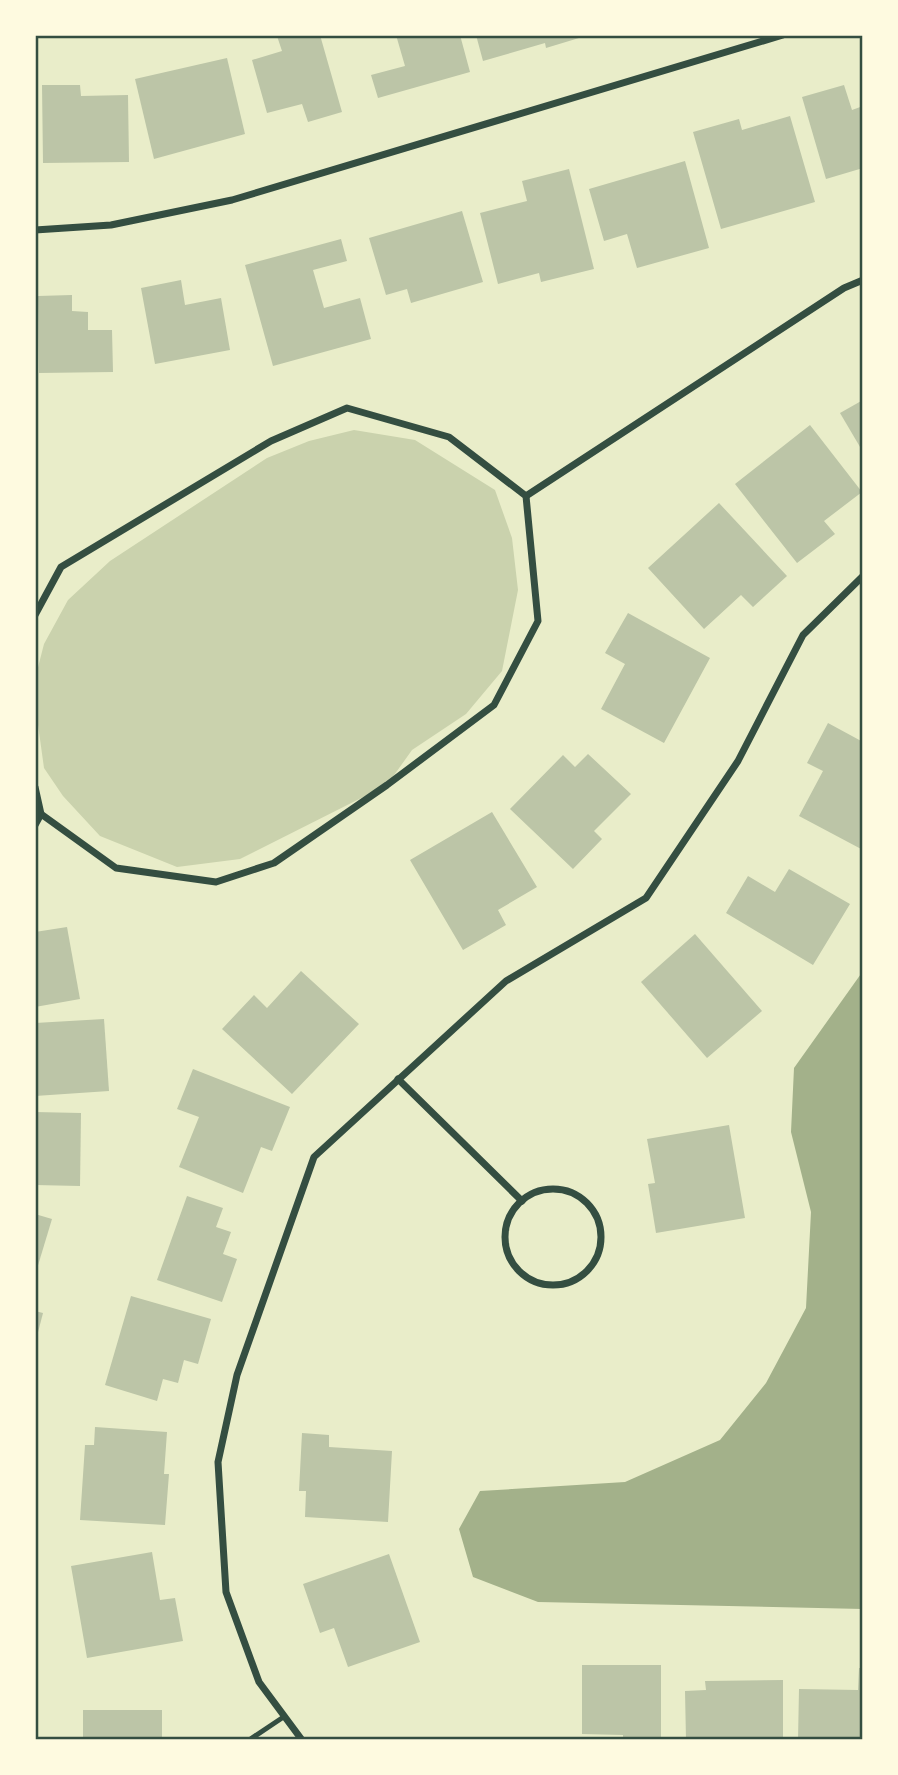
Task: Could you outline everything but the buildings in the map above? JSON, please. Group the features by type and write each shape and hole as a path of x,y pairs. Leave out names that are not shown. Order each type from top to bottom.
{"street":[{"path":"35,230 111,225 232,200 783,35"},
{"path":"526,496 753,346 844,288 863,280"},
{"path":"35,615 61,567 271,441 347,408 449,437 526,496 538,621 494,705 387,785 274,863 216,882 116,867 38,814"},
{"path":"302,1740 282,1718 259,1682 226,1592 218,1462 237,1375 314,1157 506,981 646,898 738,761 803,635 863,576"},
{"path":"35,787 38,814 35,825"},
{"path":"398,1079 522,1201"},
{"path":"550,1189 572,1194 591,1207 600,1228 600,1251 593,1265 582,1276 568,1284 551,1286 535,1282 521,1274 510,1261 505,1245 505,1229 511,1213 522,1201 550,1189"}],"lane":[{"path":"249,1740 282,1718"}],"shaded area":[{"path":"354,430 415,440 495,490 512,538 518,590 502,671 466,714 412,750 387,785 240,859 177,867 100,836 63,796 44,768 35,703 35,679 44,644 68,600 110,561 267,458 309,441"},
{"path":"863,971 863,1609 538,1602 473,1577 459,1529 480,1491 625,1482 720,1440 766,1383 806,1308 811,1212 791,1132 794,1068"}]}
